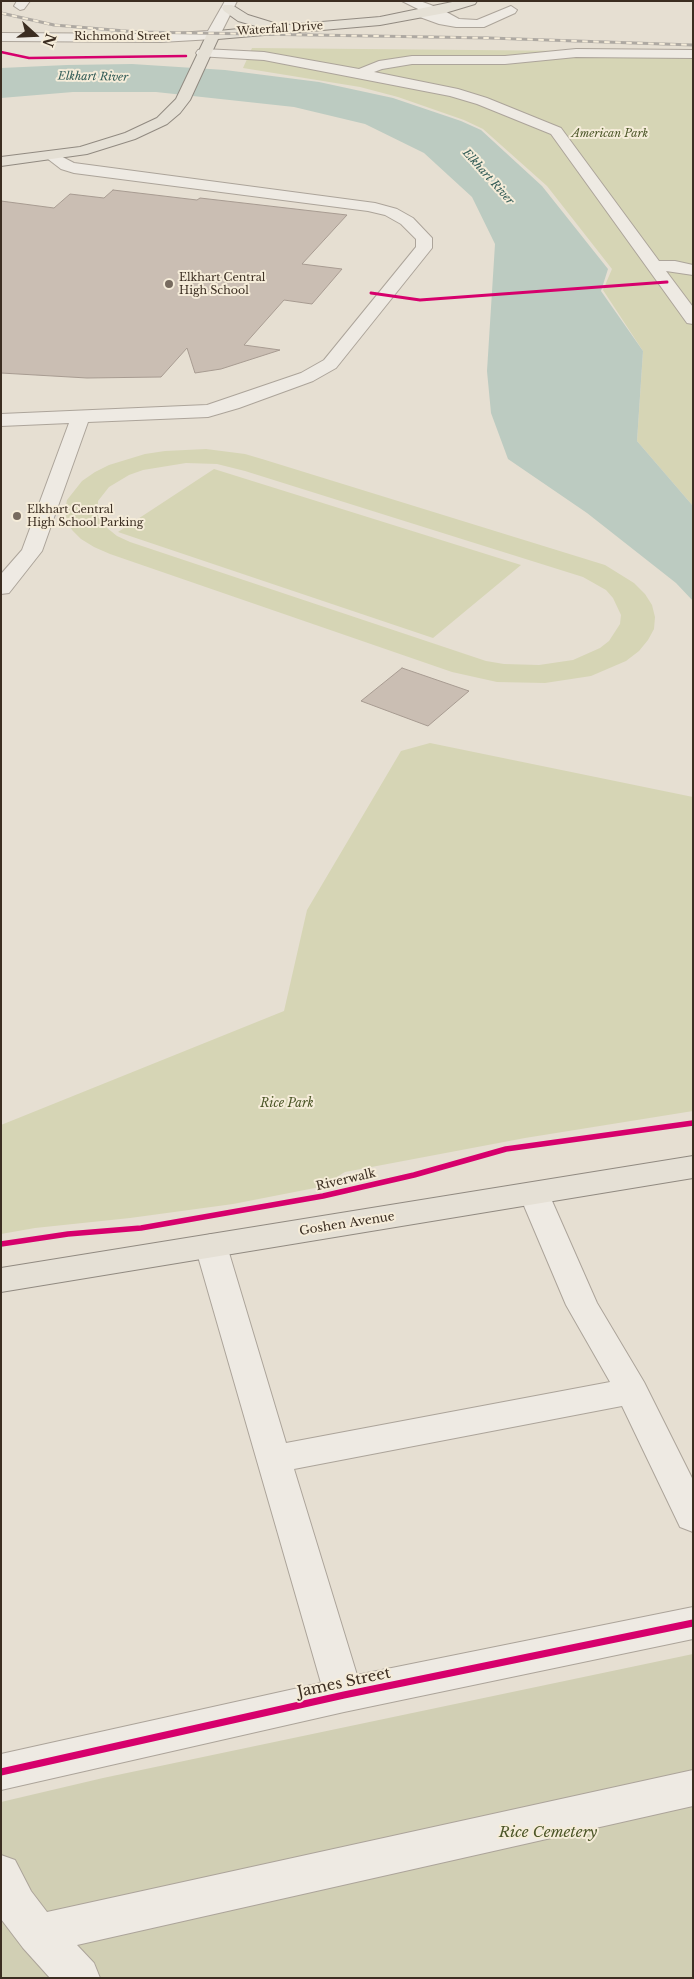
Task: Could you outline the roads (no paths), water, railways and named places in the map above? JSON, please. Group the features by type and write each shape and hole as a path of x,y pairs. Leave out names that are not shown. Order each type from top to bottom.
{"main road":[{"name":"Waterfall Drive","path":"212,35 348,24 435,11 471,1"},
{"path":"230,4 243,18 275,27 295,28"},
{"path":"1,162 53,156 82,150 130,136 162,121 183,100 212,35"},
{"name":"Goshen Avenue","path":"1,1280 693,1167"}],"street":[{"path":"408,1 435,11 456,23"},
{"path":"212,35 230,4"},
{"path":"422,13 444,21 479,24 511,10"},
{"name":"Richmond Street","path":"1,37 162,38 212,35"},
{"path":"360,73 379,65 412,60 505,60 576,53 693,54"},
{"path":"201,57 257,55 360,73 460,95 556,131 693,318"},
{"path":"1,420 208,410 232,404 320,371 330,364 424,248 424,238 406,221 391,212 370,206 74,168 66,166 53,156"},
{"path":"656,266 675,266 693,270"},
{"path":"1,588 32,551 81,416"},
{"path":"534,1194 582,1305 632,1391 693,1518"},
{"path":"211,1246 344,1695"},
{"path":"275,1459 632,1391"},
{"name":"James Street","path":"1,1772 344,1695 693,1623"},
{"path":"38,1934 693,1788"},
{"path":"1,1874 16,1905 38,1934 79,1978"}],"water":[{"name":"Elkhart River","path":"132,64 225,70 319,82 393,98 461,121 481,130 542,186 608,269 601,291 643,351 637,441 693,506 693,601 676,583 587,513 508,459 491,413 487,371 495,244 472,197 424,153 365,124 294,107 156,92 73,92 1,98 1,68"}],"railway":[{"path":"1,13 54,25 137,32 489,38 693,45"}],"place":[{"name":"Elkhart Central High School","path":"169,284"},
{"name":"Elkhart Central High School Parking","path":"17,516"}],"park label":[{"name":"American Park","path":"610,134"},
{"name":"Rice Park","path":"287,1104"},
{"name":"Rice Cemetery","path":"548,1833"}]}
